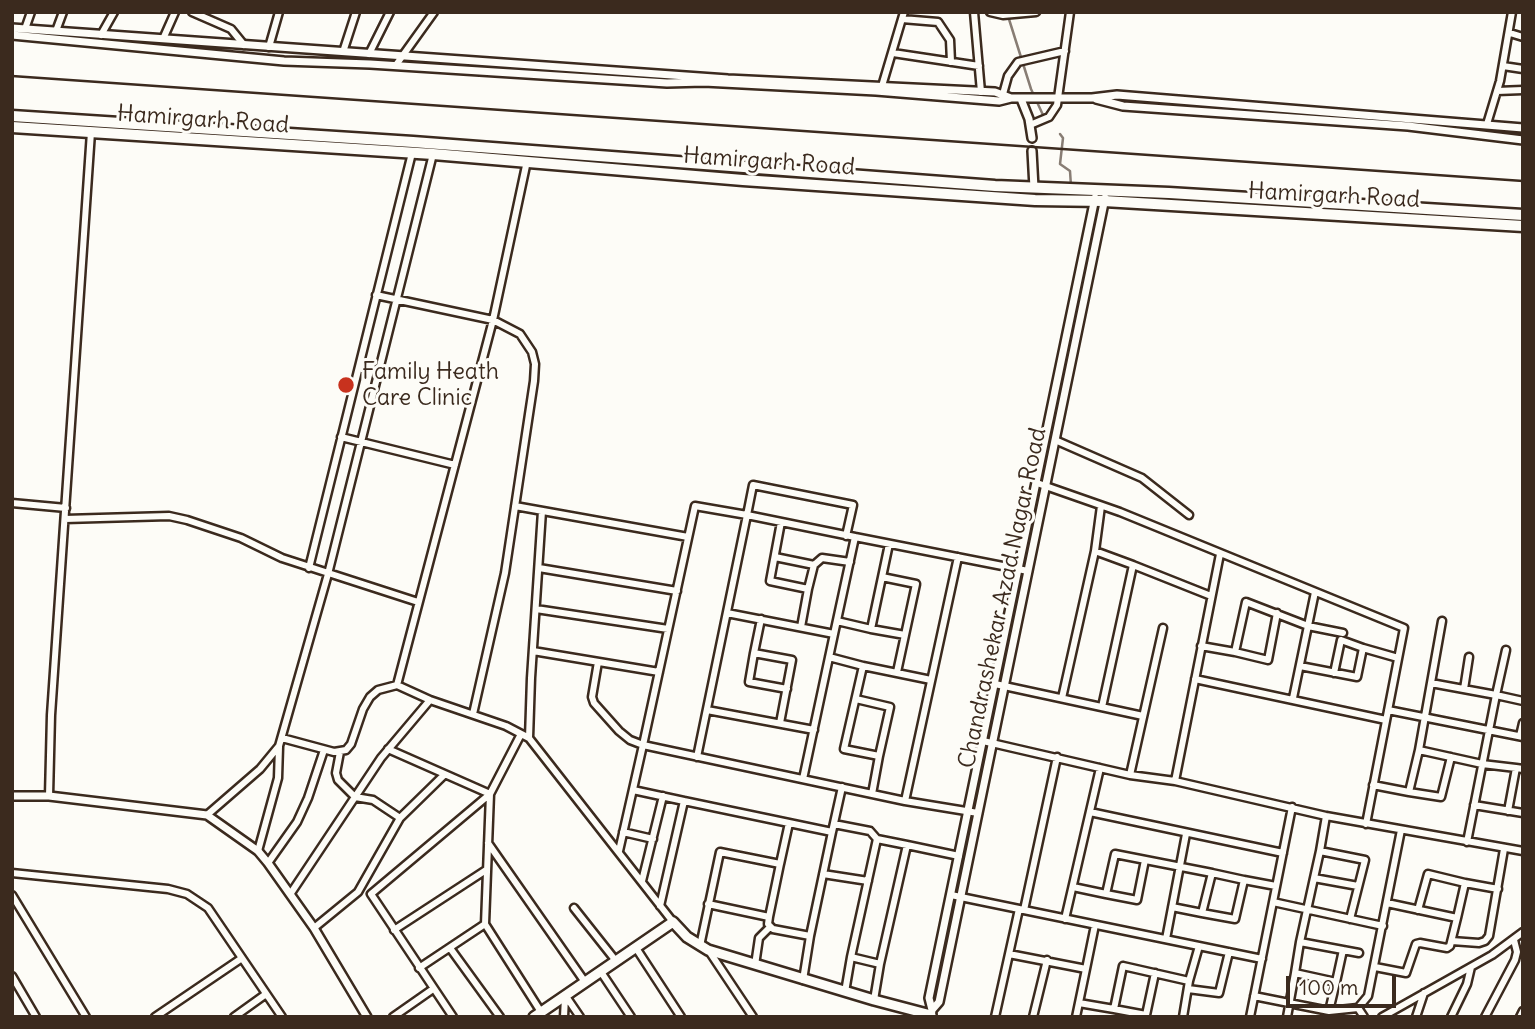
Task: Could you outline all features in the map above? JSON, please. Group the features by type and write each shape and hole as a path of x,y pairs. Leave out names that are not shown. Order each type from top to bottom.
{"main road":[{"name":"Hamirgarh Road","path":"12,116 413,142 743,180 1021,200 1101,195 1523,215"},
{"name":"Hamirgarh Road","path":"12,127 412,153 529,156 1034,188 1523,226"},
{"path":"538,1014 673,922 687,937 704,948 845,992 931,1014"}],"street":[{"path":"25,29 31,12"},
{"path":"56,31 63,12"},
{"path":"101,34 114,12"},
{"path":"163,39 174,12"},
{"path":"192,12 230,29 244,45"},
{"path":"269,47 279,12"},
{"path":"343,52 356,12"},
{"path":"369,54 390,12"},
{"path":"396,65 434,12"},
{"path":"974,12 981,92"},
{"path":"992,12 1003,15 1036,12"},
{"path":"1030,125 1049,117 1057,105 1054,98 1065,51 1070,12"},
{"path":"1487,124 1503,66 1513,12 1523,14"},
{"path":"883,86 903,15 939,22 950,40 951,62"},
{"path":"12,28 728,79 981,92 1003,94 1011,98"},
{"path":"1510,33 1523,37"},
{"path":"12,35 284,61 396,65 667,83 704,82 876,91 999,101 1011,98 1093,98 1117,94 1523,128"},
{"path":"1003,94 1008,76 1018,62 1065,51"},
{"path":"893,52 979,66"},
{"path":"1503,66 1523,69"},
{"path":"1497,91 1523,90"},
{"path":"1093,98 1123,106 1408,126 1523,140"},
{"path":"1025,99 1032,138"},
{"path":"49,796 51,715 91,132"},
{"path":"1032,151 1034,188"},
{"path":"309,568 412,153"},
{"path":"258,851 278,778 279,746 328,574 433,154"},
{"path":"397,685 493,320 529,156"},
{"name":"Chandrashekar Azad Nagar Road","path":"931,1014 939,1002 1046,486 1101,195"},
{"name":"Chandrashekar Azad Nagar Road","path":"931,1014 929,999 1037,483 1101,195"},
{"path":"376,295 493,320 520,334 528,343 534,364 505,573 473,714"},
{"path":"341,437 455,465"},
{"path":"1055,440 1142,478 1189,515"},
{"path":"1037,483 1101,506 1404,628 1366,824"},
{"path":"697,757 753,485 853,505 846,536"},
{"path":"12,503 66,508"},
{"path":"515,506 688,537"},
{"path":"619,851 695,506 1028,571"},
{"path":"1062,698 1095,551 1101,506"},
{"path":"529,738 542,511"},
{"path":"65,519 169,516 241,537 282,558 418,603"},
{"path":"781,522 770,581 808,589"},
{"path":"803,779 855,537"},
{"path":"871,629 889,544"},
{"path":"1095,551 1211,596"},
{"path":"1175,781 1220,554"},
{"path":"775,557 814,565"},
{"path":"905,801 958,557"},
{"path":"801,627 814,565 822,558 850,562"},
{"path":"1102,707 1133,565"},
{"path":"539,568 677,591"},
{"path":"882,577 916,584 897,672"},
{"path":"1293,698 1315,592"},
{"path":"1235,652 1246,602 1308,626 1343,633"},
{"path":"536,609 668,629"},
{"path":"727,613 834,634"},
{"path":"1201,646 1268,660 1277,613"},
{"path":"761,619 749,682 787,689"},
{"path":"837,621 905,635"},
{"path":"1409,792 1442,621"},
{"path":"1130,775 1163,628"},
{"path":"1334,673 1341,640 1398,658"},
{"path":"1300,666 1357,677 1363,648"},
{"path":"1466,842 1506,650"},
{"path":"533,651 659,672"},
{"path":"754,653 792,660 780,723"},
{"path":"829,657 931,680"},
{"path":"1464,689 1469,657"},
{"path":"598,662 592,697 594,703 629,740 842,788 978,813"},
{"path":"863,666 844,749 879,756"},
{"path":"1195,679 1386,720"},
{"path":"1430,683 1523,701"},
{"path":"995,684 1143,716"},
{"path":"282,738 340,752 351,744 370,697 378,690 397,685 522,734 529,738 673,922"},
{"path":"856,699 890,707 872,794"},
{"path":"291,893 388,749 430,700"},
{"path":"707,710 814,730"},
{"path":"1388,710 1521,736 1523,723"},
{"path":"372,894 490,794 522,734"},
{"path":"983,741 1326,816 1523,851"},
{"path":"207,814 260,769 279,746"},
{"path":"388,749 490,794"},
{"path":"268,863 297,822 324,750"},
{"path":"1419,750 1519,769 1508,811"},
{"path":"340,752 336,777 355,797 373,800 400,818"},
{"path":"995,1017 1056,757"},
{"path":"1373,785 1441,797 1451,757"},
{"path":"1065,919 1100,768"},
{"path":"314,928 365,884 400,818 444,775"},
{"path":"803,979 842,788"},
{"path":"633,790 789,823 870,831 877,839 959,856"},
{"path":"490,794 485,924 538,1014"},
{"path":"12,796 49,796 207,814 258,851 268,863 314,928 367,1017"},
{"path":"642,881 663,796"},
{"path":"660,906 684,800"},
{"path":"1474,805 1523,813"},
{"path":"1250,1017 1292,807"},
{"path":"1090,812 1283,853"},
{"path":"1286,1017 1326,816"},
{"path":"770,927 769,917 789,823"},
{"path":"1254,996 1289,1003 1317,1013 1361,1012 1375,968 1401,830"},
{"path":"623,832 653,839"},
{"path":"1166,939 1186,834"},
{"path":"845,992 877,839"},
{"path":"487,842 585,982"},
{"path":"874,1000 907,845"},
{"path":"1451,941 1479,943 1489,936 1504,849"},
{"path":"1320,851 1365,860 1350,919"},
{"path":"752,1017 704,948 708,904 720,852 780,864"},
{"path":"1106,894 1115,854 1276,886"},
{"path":"1073,887 1137,900 1145,860"},
{"path":"394,930 486,870"},
{"path":"12,873 168,889 187,894 208,908 282,1017"},
{"path":"1202,913 1212,873"},
{"path":"823,874 868,881"},
{"path":"1418,910 1428,874 1498,889"},
{"path":"1314,878 1358,886"},
{"path":"1172,907 1235,919 1244,880"},
{"path":"1375,968 1406,973 1409,971 1416,944 1447,948 1465,883"},
{"path":"365,884 453,1017"},
{"path":"12,895 86,1017"},
{"path":"951,895 1262,959"},
{"path":"1273,902 1382,926"},
{"path":"1387,903 1457,918"},
{"path":"708,904 769,917"},
{"path":"574,908 616,961"},
{"path":"12,915 21,910"},
{"path":"419,968 485,924"},
{"path":"1076,1017 1095,925"},
{"path":"770,927 810,936"},
{"path":"755,965 759,938 770,927"},
{"path":"1382,1017 1471,967 1523,932"},
{"path":"1485,1017 1515,960 1517,953 1514,940"},
{"path":"1300,942 1359,953"},
{"path":"1183,1017 1199,946"},
{"path":"450,948 500,1017"},
{"path":"636,948 681,1017"},
{"path":"1329,1011 1343,950"},
{"path":"1188,989 1219,993 1229,952"},
{"path":"1009,954 1086,969"},
{"path":"851,957 880,964"},
{"path":"155,1017 242,958"},
{"path":"1033,1017 1047,960"},
{"path":"1114,1009 1123,966 1189,981"},
{"path":"1451,1017 1467,984 1471,967"},
{"path":"601,972 631,1017"},
{"path":"1079,1003 1146,1015 1155,973"},
{"path":"1295,973 1336,982"},
{"path":"12,975 36,1017"},
{"path":"393,1017 433,989"},
{"path":"1416,1017 1424,993"},
{"path":"234,1017 266,994"},
{"path":"564,1017 565,995"},
{"path":"565,995 580,1017"},
{"path":"1520,1017 1523,1011"}],"waterway":[{"path":"1008,16 1031,89 1043,115"},
{"path":"1060,134 1063,138 1060,164 1070,171 1071,186"}],"railway":[{"path":"12,76 1523,181"}],"place":[{"name":"Family Heath Care Clinic","path":"346,385"}]}
